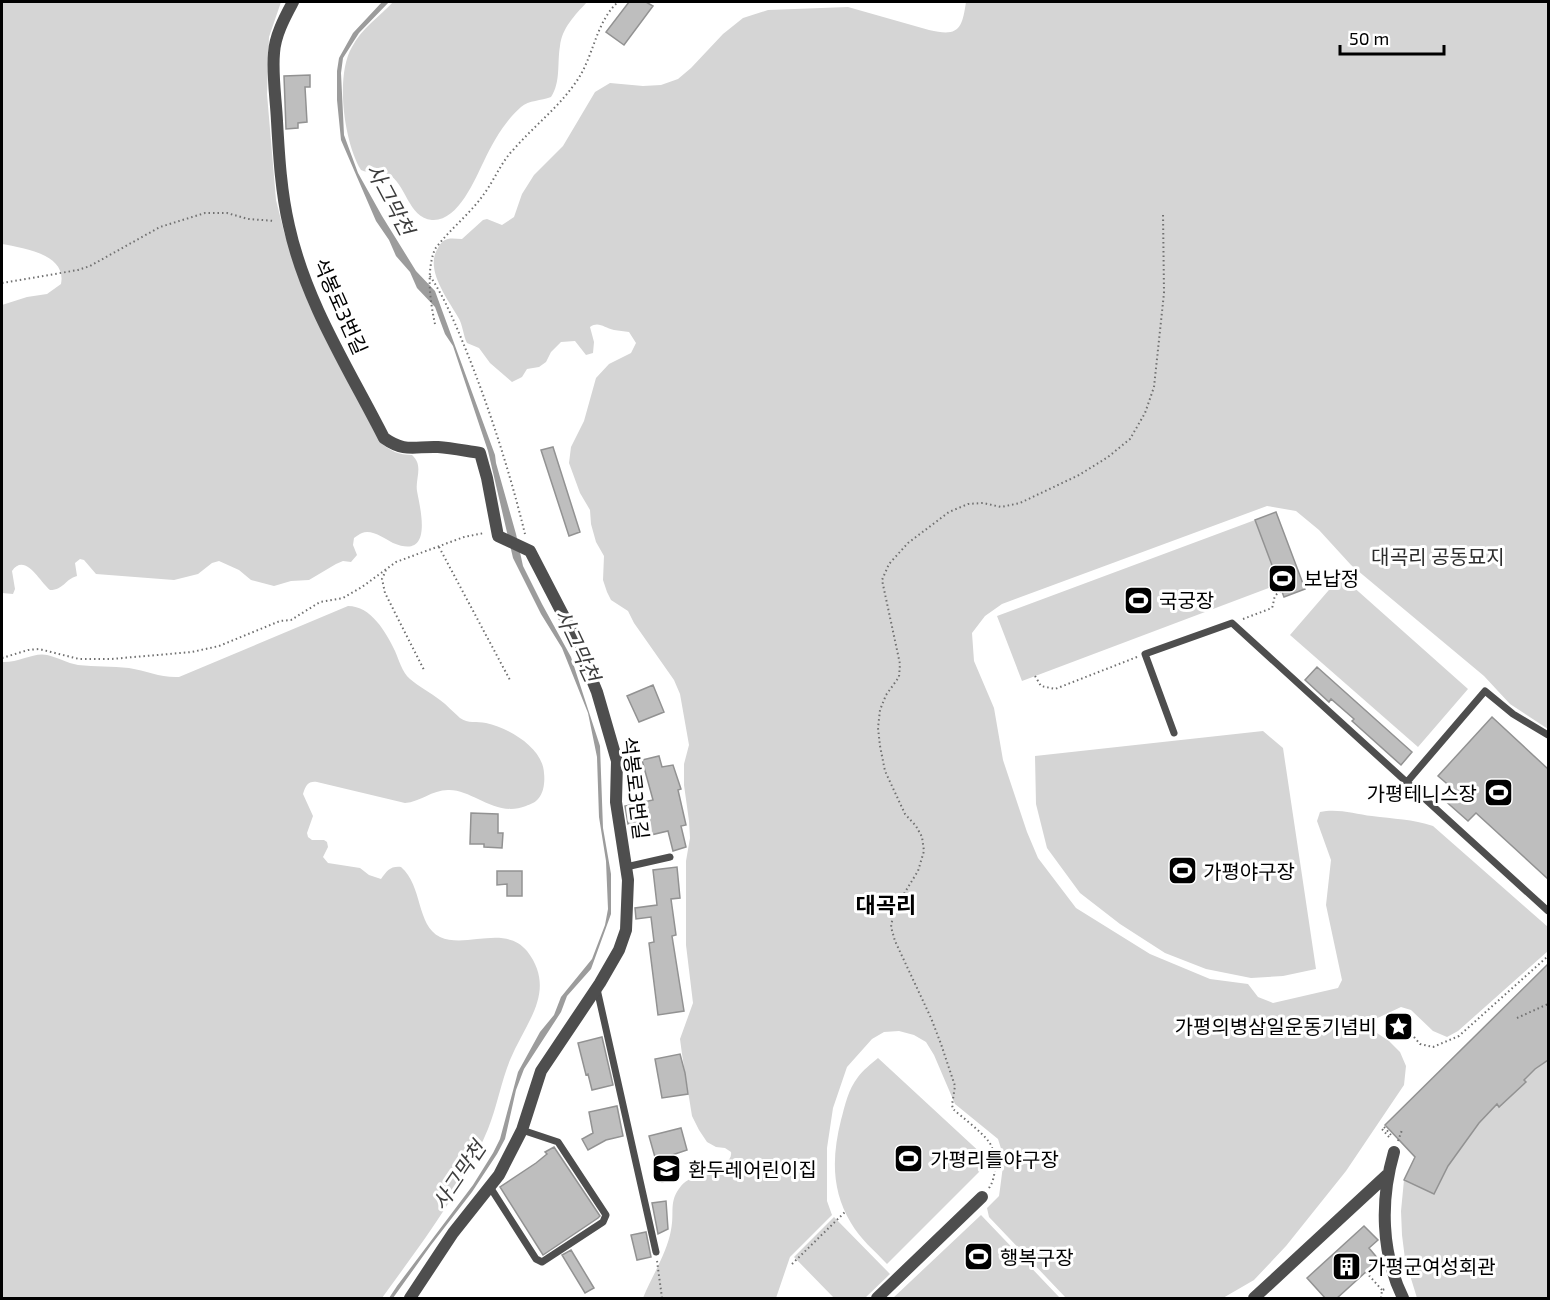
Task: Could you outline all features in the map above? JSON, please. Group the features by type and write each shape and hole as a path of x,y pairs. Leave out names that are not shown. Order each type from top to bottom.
{"street":[{"name":"석봉로3번길","path":"293,2 280,29 274,51 280,158 287,219 313,300 333,344 384,438 393,445 405,449 438,447 480,453 498,536"},
{"path":"498,536 530,551"},
{"name":"석봉로3번길","path":"410,1299 453,1233 499,1175 522,1130 541,1071 597,988 626,930 629,904 627,867 616,801 617,761 597,692 574,636 530,551"},
{"path":"1394,1152 1387,1175 1384,1206 1385,1236 1403,1299"},
{"path":"1254,1299 1387,1175"},
{"path":"877,1299 982,1197"}],"lane":[{"path":"1174,733 1145,654 1232,623 1548,911"},
{"path":"1407,782 1485,691 1513,714 1548,735"},
{"name":"석봉로3번길","path":"627,867 670,857"},
{"path":"597,988 656,1252"},
{"path":"490,1187 536,1259 542,1262 603,1222 606,1215 558,1142 522,1130"}],"path":[{"path":"435,324 431,306 431,258 440,243 483,196 511,153 562,101 582,75 589,62 600,27 618,2"},
{"path":"2,283 90,266 160,227 205,213 227,213 248,219 268,221 287,219"},
{"path":"982,1197 991,1185 994,1175 993,1152 989,1141 953,1109 955,1086 941,1044 895,941 891,927 894,910 918,871 924,851 922,837 905,814 885,771 880,746 878,728 880,710 886,695 899,677 900,663 884,598 882,580 889,564 908,543 949,512 968,504 983,503 1001,507 1020,503 1079,475 1108,457 1130,439 1145,413 1154,387 1164,292 1163,213"},
{"path":"430,276 447,306 485,400 509,468 530,551"},
{"path":"2,658 39,649 79,658 111,659 192,652 210,648 249,635 280,621 291,620 320,602 343,598 396,562 478,533 498,536"},
{"path":"439,547 511,682"},
{"path":"387,568 382,579 385,593 424,670"},
{"path":"1232,623 1272,608 1274,597 1282,591"},
{"path":"1035,676 1041,686 1055,689 1145,654"},
{"path":"1414,1037 1420,1044 1433,1047 1459,1036 1548,956"},
{"path":"1517,1018 1548,1004"},
{"path":"1389,1137 1382,1129 1384,1127 1391,1135 1392,1133"},
{"path":"792,1264 845,1212"},
{"path":"656,1252 662,1299"},
{"path":"1366,1272 1382,1290"}],"green space":[{"path":"2,2 281,2 269,37 267,94 276,200 284,232 308,302 380,442 395,452 412,455 418,463 417,486 422,531 419,540 414,545 406,547 374,533 362,533 354,538 353,545 357,555 351,562 343,561 336,564 309,580 291,581 274,586 251,580 239,570 219,561 212,563 198,574 174,580 96,574 84,560 80,559 75,563 77,576 55,590 50,590 32,570 22,565 12,571 15,589 13,594 2,593 2,305 27,297 47,294 61,284 61,274 51,259 42,254 2,244"},
{"path":"393,2 587,2 563,33 557,79 551,97 528,103 515,113 495,139 458,207 441,219 424,218 418,213 394,178 388,174 361,170 355,158 346,126 343,91 347,59 360,34"},
{"name":"대곡리 공동묘지","path":"966,2 1548,2 1548,729 1510,704 1484,676 1351,565 1319,530 1296,511 1267,506 1002,604 985,616 972,633 974,661 994,708 1003,760 1038,858 1076,908 1150,954 1210,979 1248,984 1258,997 1273,1003 1338,988 1342,980 1326,905 1331,860 1317,821 1320,812 1333,811 1433,826 1548,927 1548,951 1458,1031 1447,1037 1433,1031 1411,1010 1401,1007 1369,1022 1371,1029 1400,1052 1406,1066 1404,1085 1346,1171 1286,1246 1254,1280 1223,1298 1066,1298 989,1217 987,1208 999,1196 1004,1158 998,1139 955,1104 926,1042 914,1035 899,1031 884,1032 872,1039 847,1067 833,1108 827,1148 827,1201 832,1215 790,1257 776,1298 643,1298 669,1239 673,1202 677,1192 686,1181 726,1163 731,1152 707,1142 692,1116 680,1039 693,1003 686,945 686,861 690,838 684,764 689,745 680,694 674,680 628,611 611,600 607,592 603,580 604,556 596,542 590,510 580,493 569,463 571,447 584,421 596,378 609,364 631,353 636,343 629,332 593,325 590,327 594,342 593,353 586,355 575,341 561,342 551,352 546,362 539,367 527,369 522,377 512,382 490,363 479,348 467,343 460,320 439,284 434,256 443,241 462,239 483,220 487,219 502,225 514,217 522,194 534,175 563,146 595,92 610,83 661,85 678,79 723,34 743,18 768,10 848,7 929,30 947,32 957,29 960,25"},
{"name":"국궁장","path":"1255,520 1279,584 1022,681 997,616"},
{"path":"1341,576 1468,689 1418,747 1290,635"},
{"path":"348,606 364,610 377,621 405,673 413,682 443,702 463,720 486,723 514,734 538,755 542,764 544,783 540,796 532,803 515,809 494,806 466,794 448,790 405,803 317,782 308,784 303,794 313,816 307,833 308,837 312,840 327,842 328,847 323,857 328,863 360,868 369,875 381,879 391,868 401,867 413,884 427,924 440,937 450,940 508,939 518,943 527,951 536,966 540,980 536,1007 510,1060 491,1121 478,1152 440,1216 382,1298 2,1298 2,662 42,654 78,665 129,668 179,677"},
{"name":"가평야구장","path":"1263,731 1283,748 1316,969 1283,976 1251,978 1206,969 1165,953 1120,924 1080,893 1047,848 1036,804 1035,756"},
{"path":"1548,1024 1548,1298 1417,1298 1405,1259 1401,1211 1404,1180 1418,1150 1535,1031"},
{"name":"가평리틀야구장","path":"878,1058 984,1156 985,1166 887,1264 863,1240 844,1211 835,1173 838,1133 847,1098 858,1077"},
{"name":"행복구장","path":"981,1215 1060,1298 893,1298"},
{"path":"834,1217 890,1274 865,1298 834,1298 794,1257"}],"shaded area":[{"path":"382,2 389,2 359,33 343,58 341,73 344,135 358,173 382,216 416,271 435,291 495,455 523,566 571,657 600,746 603,828 611,874 611,914 591,969 567,996 561,1012 524,1069 516,1090 505,1139 472,1192 393,1298 389,1298 473,1185 493,1153 500,1139 518,1072 540,1032 554,1015 561,997 592,959 605,925 608,909 606,861 599,817 597,757 588,713 562,648 541,614 513,558 488,451 453,346 445,334 435,307 417,288 410,272 396,256 389,240 376,221 341,140 337,100 339,58 353,33"}],"building":[{"path":"629,2 646,2 653,6 624,45 606,32"},
{"path":"310,75 310,87 305,87 307,122 298,123 298,128 286,129 284,76"},
{"path":"553,447 580,532 569,536 541,450"},
{"path":"1276,512 1305,589 1284,597 1255,520"},
{"path":"1317,667 1412,752 1401,765 1352,721 1354,719 1331,699 1329,702 1305,680"},
{"path":"653,685 664,712 639,722 627,696"},
{"name":"가평테니스장","path":"1492,717 1548,769 1548,879 1476,813 1468,821 1442,798 1452,788 1438,776"},
{"path":"659,756 662,767 673,765 681,789 678,790 686,825 681,826 686,847 673,851 668,831 638,838 636,831 631,832 625,806 653,800 642,760"},
{"path":"471,813 498,814 498,833 503,833 502,848 470,844"},
{"path":"677,867 680,898 671,899 676,935 672,936 684,1011 658,1015 649,943 654,942 651,917 636,919 635,908 657,905 653,870"},
{"path":"497,871 522,871 522,896 507,896 507,884 497,885"},
{"path":"1548,964 1548,1060 1535,1069 1524,1080 1526,1082 1499,1107 1497,1104 1479,1123 1448,1166 1434,1194 1404,1180 1415,1157 1385,1125"},
{"path":"602,1037 613,1085 592,1090 578,1043"},
{"path":"680,1054 688,1094 662,1098 655,1059"},
{"path":"617,1106 623,1136 606,1140 588,1150 582,1139 593,1133 589,1112"},
{"path":"681,1128 687,1150 672,1155 678,1177 662,1182 649,1136"},
{"path":"554,1147 600,1216 543,1255 500,1187 536,1163 547,1154 545,1152"},
{"path":"666,1201 668,1229 658,1234 652,1203"},
{"name":"가평군여성회관","path":"1364,1226 1378,1240 1369,1248 1379,1260 1336,1299 1326,1299 1307,1278"},
{"path":"646,1232 651,1257 637,1260 631,1235"},
{"path":"571,1250 594,1288 585,1293 562,1255"}],"place":[{"name":"보납정","path":"1283,578"},
{"name":"국궁장","path":"1138,600"},
{"name":"가평테니스장","path":"1498,793"},
{"name":"가평야구장","path":"1182,871"},
{"name":"가평의병삼일운동기념비","path":"1398,1026"},
{"name":"가평리틀야구장","path":"909,1159"},
{"name":"환두레어린이집","path":"667,1169"},
{"name":"행복구장","path":"979,1257"},
{"name":"가평군여성회관","path":"1346,1266"}],"district":[{"name":"대곡리","path":"886,904"}],"water label":[{"name":"사그막천","path":"391,199"},
{"name":"사그막천","path":"578,645"},
{"name":"사그막천","path":"458,1175"}]}
